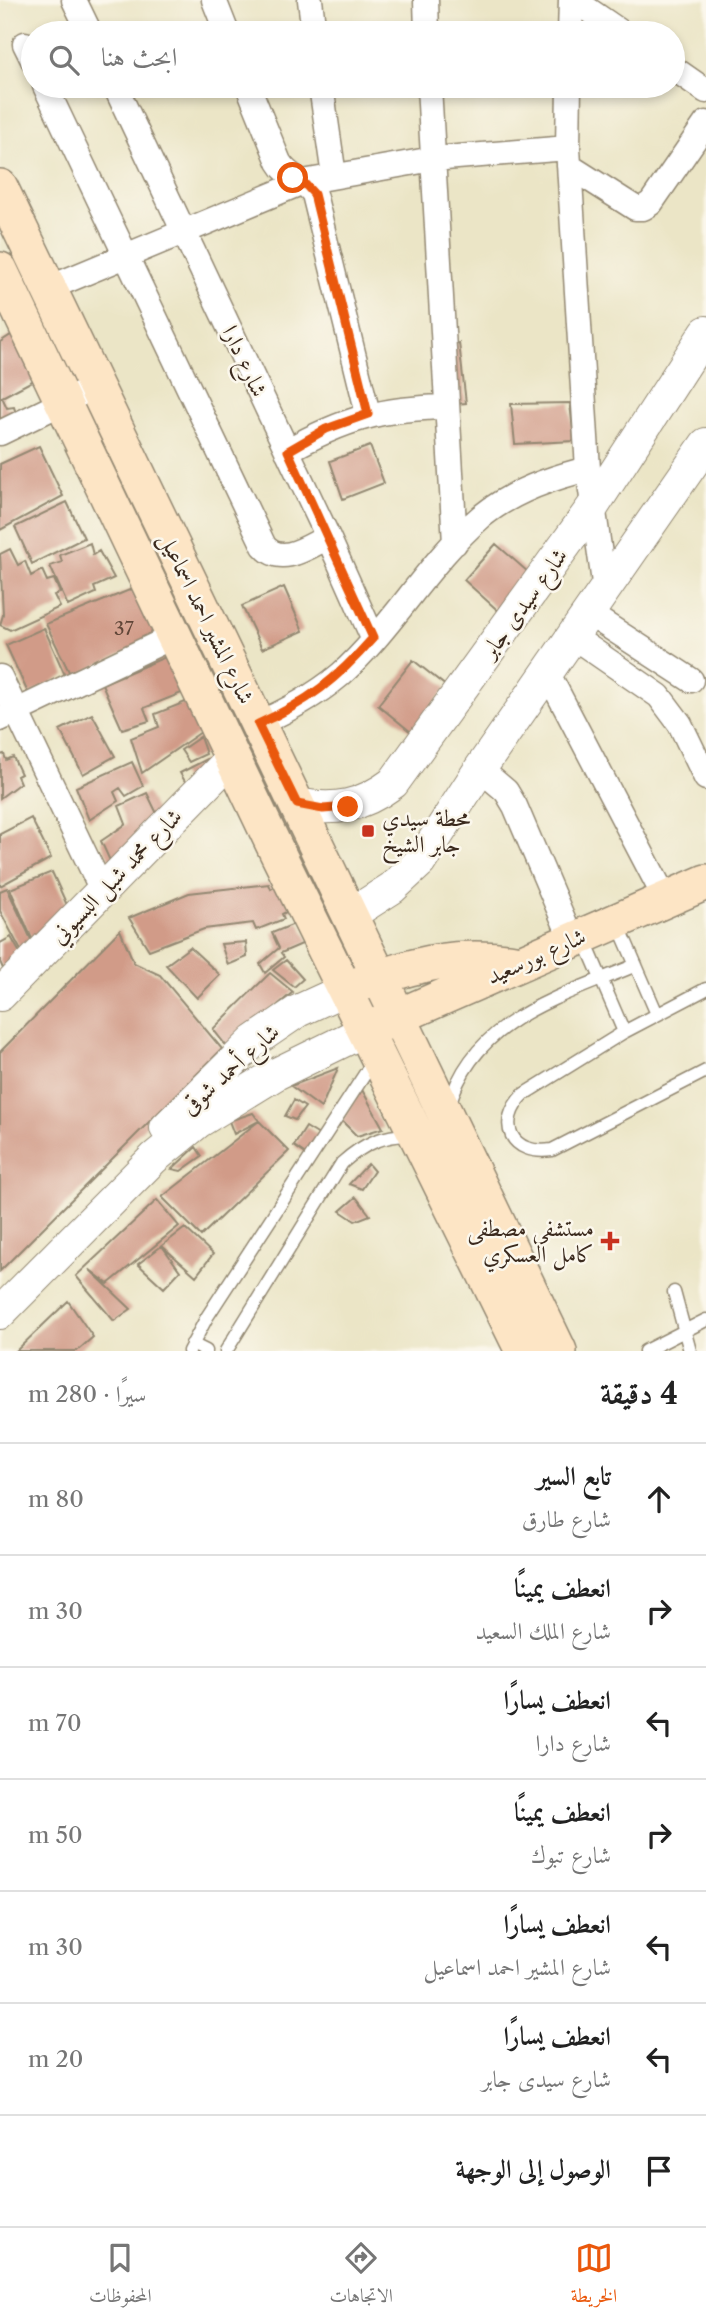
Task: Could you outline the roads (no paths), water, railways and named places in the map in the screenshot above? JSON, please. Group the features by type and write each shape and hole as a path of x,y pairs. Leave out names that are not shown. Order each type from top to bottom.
{"main road":[{"name":"شارع المشير احمد اسماعيل","path":"0,187 399,1016 432,1126 523,1351"},
{"name":"شارع المشير احمد اسماعيل","path":"5,292 63,403 232,758 372,1042 432,1126 559,1351"},
{"name":"شارع بورسعيد","path":"372,1042 399,1016 706,882"},
{"path":"341,980 373,964 420,964 454,958 488,957 520,963"}],"street":[{"path":"74,0 84,21"},
{"path":"214,0 222,21"},
{"path":"310,0 313,21"},
{"path":"426,0 427,21"},
{"path":"571,21 572,0 604,21"},
{"path":"685,77 706,92"},
{"path":"51,98 264,545 273,554 285,556 328,537"},
{"name":"شارع دارا","path":"121,98 288,451 373,638"},
{"path":"253,98 284,172 303,182 314,194 368,414"},
{"path":"323,98 334,176"},
{"path":"430,98 455,543"},
{"path":"569,98 568,157 592,508 588,613 646,685 670,709 706,778"},
{"path":"48,288 303,182 433,159 568,157 635,208 643,208 651,203 706,123"},
{"name":"شارع سيدى جابر","path":"297,804 323,809 348,807 372,798 393,783 592,508 706,332"},
{"path":"0,433 96,387"},
{"path":"288,451 326,429 368,414 407,407 447,407"},
{"path":"350,915 392,888 421,862 480,769 706,444"},
{"path":"258,724 316,693 342,673 455,543 483,516 515,494 550,478 588,469"},
{"path":"588,613 698,676 681,688 670,709"},
{"path":"8,715 174,636"},
{"path":"547,672 666,900"},
{"path":"0,677 8,715 102,890"},
{"name":"شارع محمد شبل البسيوني","path":"0,995 232,758"},
{"path":"480,769 506,791 515,806 577,938"},
{"name":"شارع أحمد شوقى","path":"0,1294 254,1041 341,980"},
{"name":"شارع أحمد شوقى","path":"0,1314 154,1158 198,1122 276,1074 372,1042"}],"lane":[{"path":"617,921 657,1014"},
{"path":"577,938 601,980 624,1032"},
{"path":"226,1351 342,1163 369,1143 432,1126 467,1063 486,1040 508,1022 636,965"},
{"path":"706,989 624,1032 524,1094 513,1105 508,1120 512,1135 522,1147 537,1152 552,1150 706,1072"},
{"path":"206,1351 191,1348 372,1042"},
{"path":"674,1292 690,1351"},
{"path":"645,1351 706,1320"}],"place":[{"name":"محطة سيدي جابر الشيخ","path":"368,831"},
{"name":"مستشفى مصطفى كامل العسكري","path":"610,1241"}]}
